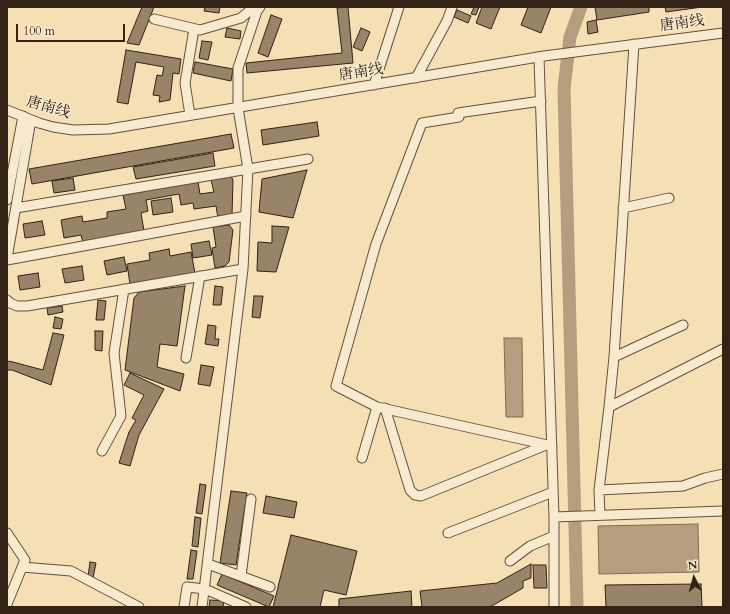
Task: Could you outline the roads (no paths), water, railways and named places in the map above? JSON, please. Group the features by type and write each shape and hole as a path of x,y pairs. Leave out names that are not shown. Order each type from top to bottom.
{"street":[{"path":"154,19 200,30 241,18 254,7"},
{"path":"202,607 243,269 248,169 238,108 238,68 260,7"},
{"path":"374,85 399,7"},
{"path":"416,78 447,21 452,7"},
{"path":"190,116 185,83 194,29"},
{"name":"唐南线","path":"7,110 53,127 73,130 109,129 542,56 723,32"},
{"path":"600,515 599,490 614,357 634,44"},
{"path":"542,56 541,101 549,446 554,517 554,607"},
{"path":"541,101 458,113 459,117 422,123 376,244 336,386 381,408 549,446"},
{"path":"27,118 16,208 7,259 246,216"},
{"path":"7,200 27,118"},
{"path":"16,208 308,159"},
{"path":"623,208 669,198"},
{"path":"7,300 17,306 27,306 243,269"},
{"path":"186,358 200,276"},
{"path":"102,451 121,416 114,353 124,289"},
{"path":"614,357 683,325"},
{"path":"609,408 723,349"},
{"path":"381,408 410,490 414,495 421,496 549,446"},
{"path":"362,458 381,408"},
{"path":"599,490 683,486 705,478 723,474"},
{"path":"448,532 553,492"},
{"path":"241,576 251,499"},
{"path":"554,517 723,511"},
{"path":"7,533 25,560 7,604"},
{"path":"510,561 530,546 554,536"},
{"path":"208,564 270,587"},
{"path":"22,567 71,571 138,607"},
{"path":"184,607 187,587 205,589 246,607"}],"waterway":[{"path":"577,607 564,88 570,37 581,7"}]}
